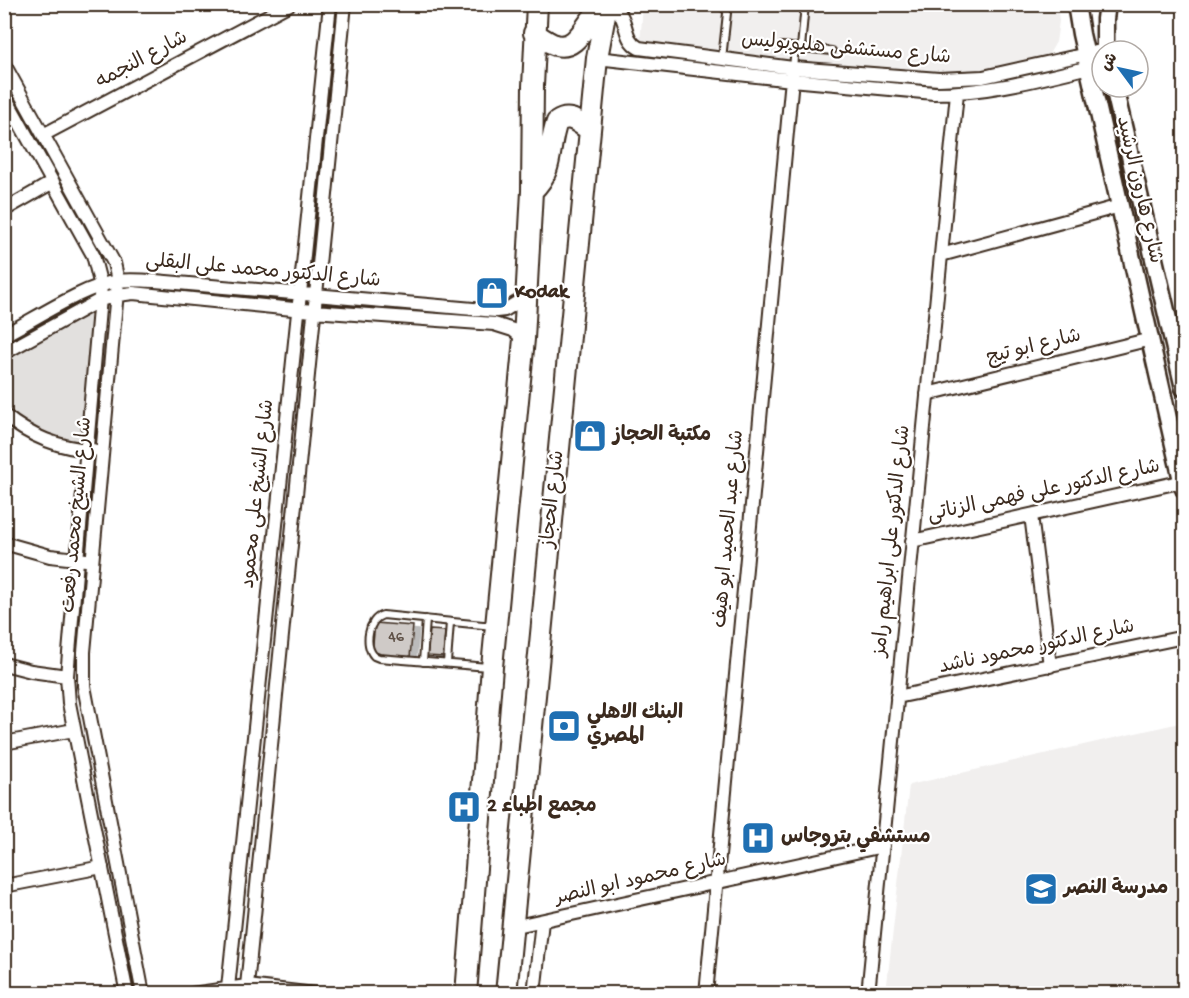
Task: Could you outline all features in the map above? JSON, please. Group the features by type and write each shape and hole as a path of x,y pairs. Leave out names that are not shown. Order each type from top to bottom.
{"main road":[{"path":"466,993 492,667 524,339 532,191 534,33 537,4"},
{"path":"534,33 556,45 568,45 578,37 596,12 607,5"},
{"name":"شارع الحجاز","path":"506,993 597,58 607,5"},
{"path":"532,191 541,183 547,172 557,122 563,118 572,118 590,130"}],"street":[{"name":"شارع النجمه","path":"43,135 290,4"},
{"name":"شارع الشيخ على محمود","path":"228,988 330,4"},
{"name":"شارع الشيخ على محمود","path":"243,989 345,4"},
{"name":"شارع هارون الرشيد","path":"1076,4 1090,39"},
{"name":"شارع هارون الرشيد","path":"1101,39 1107,4"},
{"name":"شارع مستشفى هليوبوليس","path":"607,5 622,15 628,39 639,48 722,58 792,74 934,93 999,88 1090,59"},
{"name":"شارع مستشفى هليوبوليس","path":"597,58 792,74 917,79 961,79 1090,58"},
{"name":"شارع الشيخ محمد رفعت","path":"4,64 114,263 118,281 84,661 85,703 143,993"},
{"name":"شارع عبد الحميد ابو هيف","path":"706,993 792,74"},
{"name":"شارع الدكتور على ابراهيم رامز","path":"868,992 957,93"},
{"name":"شارع الشيخ محمد رفعت","path":"4,95 93,255 100,285 67,676 74,730 127,993"},
{"name":"شارع هارون الرشيد","path":"1103,99 1120,206 1184,484"},
{"name":"شارع هارون الرشيد","path":"1117,99 1185,388"},
{"path":"4,210 53,182"},
{"path":"941,255 1120,206"},
{"name":"شارع الدكتور محمد على البقلى","path":"4,335 78,295 100,285 118,281 155,281 496,311 505,310 526,297"},
{"name":"شارع الدكتور محمد على البقلى","path":"4,353 100,300 118,295 153,294 313,311 494,324 513,330 524,339"},
{"name":"شارع ابو تيج","path":"927,394 1151,339"},
{"path":"4,415 27,431 46,440 87,450 103,450"},
{"name":"شارع الدكتور على فهمى الزناتى","path":"912,541 1184,484"},
{"path":"1031,515 1050,666"},
{"path":"4,543 50,556 93,561"},
{"name":"شارع الدكتور محمود ناشد","path":"897,696 1185,637"},
{"path":"4,664 67,676"},
{"path":"4,743 74,730"},
{"name":"شارع محمود ابو النصر","path":"512,927 883,846"},
{"path":"4,886 102,867"},
{"path":"534,993 542,921"},
{"path":"192,993 228,988 315,993"},
{"path":"855,993 868,992"}],"lane":[{"path":"719,4 728,8 722,58"},
{"path":"792,74 805,4"},
{"path":"782,46 832,51"},
{"path":"492,667 379,658 374,656 369,646 371,625 378,616 383,615 497,626"},
{"path":"423,662 426,619"},
{"path":"447,663 450,622"}],"shaded area":[{"path":"1057,4 1059,21 1056,42 1048,56 1038,62 1001,72 943,76 640,44 643,5"},
{"path":"100,300 87,450 67,446 5,415 5,352"},
{"name":"مدرسة النصر","path":"1184,722 1184,993 886,993 909,785"}],"building":[{"path":"375,623 413,626 410,657 372,654"},
{"path":"430,630 445,631 443,657 427,656"}],"place":[{"name":"Kodak","path":"492,293"},
{"name":"مكتبة الحجاز","path":"590,436"},
{"name":"البنك الاهلي المصري","path":"564,726"},
{"name":"مجمع اطباء 2","path":"464,807"},
{"name":"مستشفي بتروجاس","path":"758,838"},
{"name":"مدرسة النصر","path":"1041,889"}]}
